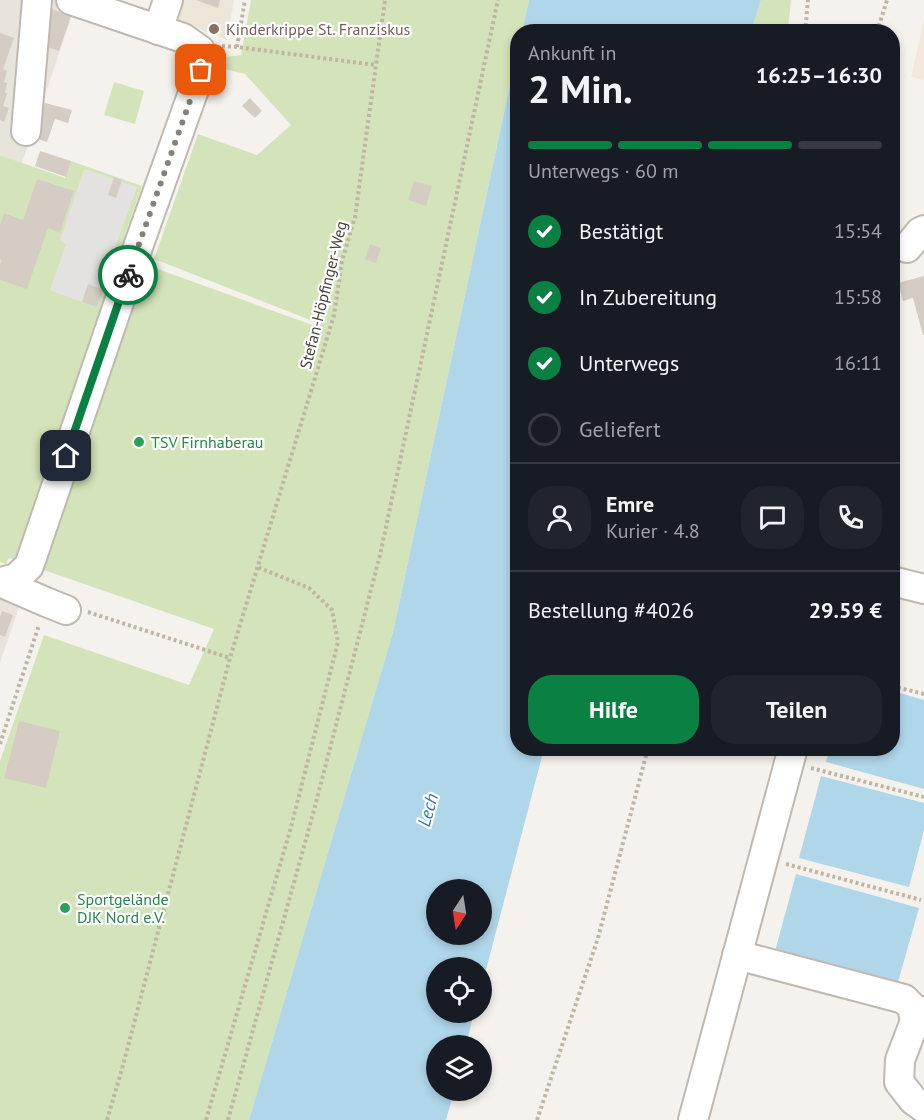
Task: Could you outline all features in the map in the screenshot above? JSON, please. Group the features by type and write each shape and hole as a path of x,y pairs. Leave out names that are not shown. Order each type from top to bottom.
{"street":[{"path":"26,131 37,0"},
{"path":"158,30 168,0"},
{"path":"1,582 16,578 29,566 201,70 200,50 183,38 89,3"},
{"path":"1,582 56,606"},
{"path":"900,583 924,588"},
{"path":"693,1120 791,756"},
{"path":"737,955 904,999 919,1016 900,1060 899,1082 913,1100 924,1108"}],"path":[{"path":"237,47 245,0"},
{"name":"Stefan-Höpfinger-Weg","path":"107,1120 230,658 334,315 342,261 355,218 385,0"},
{"path":"228,1120 313,814 380,555 498,0"},
{"path":"806,24 808,0"},
{"path":"880,24 887,0"},
{"path":"200,50 222,46 237,47 376,64"},
{"path":"206,1120 291,827 338,642 332,610 309,588 257,567"},
{"path":"0,744 56,606 92,612 230,658"},
{"path":"900,688 924,694"},
{"path":"537,1120 598,938 646,756"},
{"path":"794,756 924,797"},
{"path":"763,858 921,900"}],"shaded area":[{"path":"0,0 58,0 72,15 22,163 0,155"},
{"name":"Kinderkrippe St. Franziskus","path":"178,0 234,0 227,40 172,18"},
{"path":"924,20 924,80 911,77"},
{"path":"84,169 137,187 100,289 88,285 82,302 50,290 66,244 60,241"},
{"path":"0,582 21,601 0,663"}],"green space":[{"path":"251,0 529,0 524,24 510,24 510,85 393,632 249,1120 0,1120 0,761 44,635 189,685 214,629 9,558 6,564 0,562 0,155 65,178 71,161 142,186 119,252 144,264 315,326 313,321 154,259 198,134 257,155 291,125 245,74 217,67 218,58 241,55"},
{"path":"761,0 791,0 789,24 753,24"},
{"path":"114,82 144,91 135,124 104,115"}],"water":[{"path":"529,0 761,0 753,24 524,24"},
{"name":"Lech","path":"510,85 510,756 542,756 489,957 426,957 426,1023 472,1023 468,1035 426,1035 426,1101 451,1101 446,1120 249,1120 393,632"},
{"path":"900,693 924,700 924,789 826,762 827,756 900,756"},
{"path":"821,776 924,803 924,830 909,887 799,858"},
{"path":"796,874 919,908 896,989 774,955"}],"building":[{"path":"196,0 220,0 218,8"},
{"path":"46,7 71,16 59,51 42,45"},
{"path":"0,33 14,38 3,69 7,71 4,82 7,83 5,92 7,94 3,106 9,108 4,122 0,120"},
{"path":"250,98 262,111 255,118 242,106"},
{"path":"45,103 72,110 68,123 55,119 47,142 34,138"},
{"path":"40,151 71,161 66,177 35,166"},
{"path":"114,177 122,180 116,198 108,195"},
{"path":"37,179 74,191 60,233 48,228 27,289 0,280 2,260 0,259 0,225 4,213 23,220"},
{"path":"414,181 432,186 426,206 408,200"},
{"path":"370,244 381,248 376,263 365,259"},
{"path":"924,276 924,335 913,298 903,301 900,282"},
{"path":"88,284 103,290 97,307 82,302"},
{"path":"2,611 13,615 5,637 0,635"},
{"path":"19,721 60,731 46,788 4,778"}],"way so far":[{"path":"128,275 201,70"}],"place":[{"name":"Kinderkrippe St. Franziskus","path":"214,29"},
{"name":"TSV Firnhaberau","path":"139,442"},
{"name":"Sportgelände DJK Nord e.V.","path":"65,908"}],"route":[{"path":"66,456 128,275"}]}
